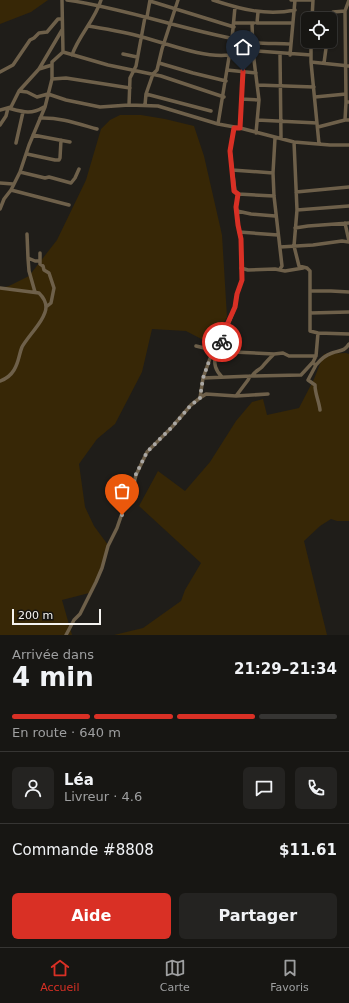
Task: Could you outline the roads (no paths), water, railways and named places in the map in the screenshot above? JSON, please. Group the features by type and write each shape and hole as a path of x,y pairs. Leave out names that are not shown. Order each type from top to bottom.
{"street":[{"path":"62,0 63,52"},
{"path":"67,0 99,6 253,43 291,44"},
{"path":"72,55 101,0"},
{"path":"128,105 130,78 136,66 141,36 150,0 175,9 234,25 257,22 293,23"},
{"path":"145,105 146,94 153,74 159,63 178,0"},
{"path":"213,0 258,12 286,12 295,10"},
{"path":"229,5 230,0"},
{"path":"291,0 313,0 312,12"},
{"path":"290,54 295,0"},
{"path":"257,120 317,125 347,120 347,66 344,46 345,11 349,0"},
{"path":"218,124 224,97 231,49 235,7"},
{"path":"333,12 345,11"},
{"path":"257,22 258,12"},
{"path":"0,72 13,65 31,39 39,33 48,32 50,27 58,20 62,19"},
{"path":"252,23 253,52 259,100 256,132"},
{"path":"88,26 141,36 198,52 229,56"},
{"path":"0,110 11,107 19,91 39,69 62,30"},
{"path":"344,46 349,44"},
{"path":"311,48 319,144"},
{"path":"324,63 326,48"},
{"path":"231,49 253,52 311,55"},
{"path":"63,52 153,74 224,97"},
{"path":"39,69 52,65 52,62 63,52"},
{"path":"280,53 281,138"},
{"path":"122,54 137,57"},
{"path":"0,209 4,200 12,190 13,184 20,172 22,163 45,107 52,79 52,62"},
{"path":"311,62 347,66"},
{"path":"159,63 226,81"},
{"path":"227,70 256,73"},
{"path":"240,128 243,71"},
{"path":"52,79 66,78 130,88"},
{"path":"257,85 314,87"},
{"path":"19,91 29,93 37,97 48,94 66,100 95,106 158,106 218,124 294,142 349,145"},
{"path":"146,94 211,111"},
{"path":"315,97 346,94"},
{"path":"241,99 259,100"},
{"path":"8,108 23,112 34,112 45,107"},
{"path":"0,125 6,116 8,108"},
{"path":"16,144 23,112"},
{"path":"40,118 80,124 97,129"},
{"path":"234,128 230,151 234,191 238,194 274,196"},
{"path":"33,135 70,142"},
{"path":"275,138 273,173 275,216 282,266 280,269"},
{"path":"26,154 59,160 61,140"},
{"path":"294,142 297,210 294,246 298,266 307,268 310,271 310,331 318,333 349,334"},
{"path":"20,172 45,178 49,177 71,183 79,169"},
{"path":"232,170 273,173"},
{"path":"0,183 13,184"},
{"path":"296,192 349,186"},
{"path":"12,190 69,205"},
{"path":"200,398 203,378 210,358 215,348 225,339 226,327 235,307 237,294 242,280 242,244 236,207 238,194"},
{"path":"297,210 349,206"},
{"path":"237,210 251,214 275,216"},
{"path":"280,247 342,241 349,242 347,223 295,228"},
{"path":"239,232 278,235"},
{"path":"27,234 29,271 35,292"},
{"path":"0,381 5,379 13,371 19,361 22,347 40,320 46,307 51,303 54,288 49,273 44,270 39,261 40,253"},
{"path":"28,258 39,261"},
{"path":"241,268 248,270 280,269 285,271 304,268"},
{"path":"0,288 39,293 43,297 46,307"},
{"path":"310,291 349,292"},
{"path":"310,313 349,312"},
{"path":"318,333 316,356 308,380 315,385 320,410"},
{"path":"203,378 301,375 331,353 340,352 346,349 349,344"},
{"path":"196,346 233,352 283,353 289,356 316,356"},
{"path":"215,348 214,362 217,372 222,377"},
{"path":"236,396 251,376 262,368 264,363 274,354"},
{"path":"210,358 214,355"},
{"path":"66,635 74,620 80,614 96,582 102,568 108,546 118,528 128,496 133,487 136,474 147,452 191,405 206,394 236,396 268,394"}]}
